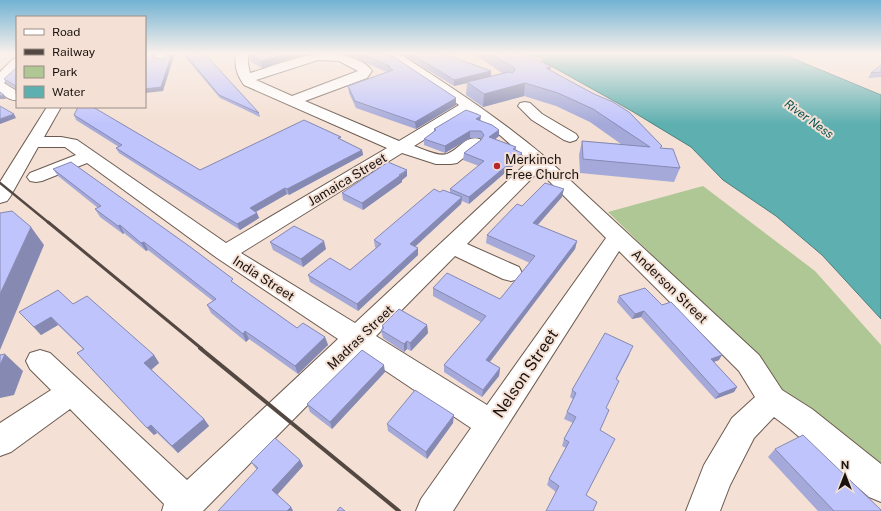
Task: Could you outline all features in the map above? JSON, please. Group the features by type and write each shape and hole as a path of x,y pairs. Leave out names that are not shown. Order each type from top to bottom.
{"street":[{"path":"246,79 253,77"},
{"path":"291,101 357,77"},
{"name":"Anderson Street","path":"430,77 463,96 540,161 749,363 772,399 801,419 881,485"},
{"path":"246,79 255,85 399,147 436,159 451,159 474,142"},
{"path":"0,86 15,96"},
{"name":"Jamaica Street","path":"225,253 399,147 463,96"},
{"path":"525,106 537,117 570,137"},
{"path":"0,197 53,108"},
{"path":"496,124 537,117"},
{"name":"India Street","path":"31,143 63,141 91,156 225,253 491,424"},
{"path":"36,177 91,156"},
{"name":"Madras Street","path":"183,507 540,161"},
{"name":"Nelson Street","path":"433,511 618,236"},
{"path":"453,246 511,273"},
{"path":"40,361 183,507"},
{"path":"0,441 72,392"},
{"path":"703,511 716,477 743,428 772,399"}],"green space":[{"path":"703,186 815,271 881,345 881,470 789,398 764,364 608,212"}],"water":[{"name":"River Ness","path":"571,77 837,77 881,95 881,319 822,255 776,216 723,180 691,147 630,110"}],"building":[{"path":"6,77 16,77 16,86 4,79"},
{"path":"146,77 164,77 161,87 146,89"},
{"path":"204,77 226,77 259,113 219,95"},
{"path":"374,77 424,77 456,98 415,122 355,101 348,86"},
{"path":"449,77 467,77 454,80"},
{"path":"489,77 562,77 594,94 613,102 629,112 662,146 660,148 673,149 680,168 583,159 582,141 650,147 593,109 558,93 525,83 484,94 467,82"},
{"path":"0,106 14,114 0,119"},
{"path":"78,108 95,108 200,170 304,120 341,137 338,138 362,150 287,189 285,188 250,208 257,213 237,224 116,148 122,145 74,115"},
{"path":"466,110 481,116 476,119 492,125 499,130 489,137 516,147 513,149 522,153 469,197 450,189 484,161 464,153 481,140 484,135 481,131 470,131 445,146 424,139 436,130 434,129"},
{"path":"71,162 189,246 233,279 231,281 297,328 303,323 325,337 295,366 245,331 243,334 207,305 216,299 144,242 141,243 120,225 118,226 95,209 101,206 53,169"},
{"path":"388,162 407,170 362,203 342,193"},
{"path":"545,183 564,189 533,223 577,241 486,360 500,368 483,390 444,365 486,316 433,288 447,273 500,299 535,256 487,235 517,204 522,206"},
{"path":"434,189 440,192 443,190 462,197 410,244 418,248 357,304 308,275 330,258 350,270 381,244 374,240"},
{"path":"12,211 31,227 0,294 0,213"},
{"path":"294,226 324,241 301,259 270,242"},
{"path":"645,288 662,305 671,302 722,355 711,359 737,387 719,394 644,311 635,314 619,296"},
{"path":"58,290 73,304 87,296 154,355 144,363 204,419 172,446 151,425 147,428 77,353 84,349 51,317 34,327 19,312"},
{"path":"399,309 427,325 410,343 407,341 404,344 381,330 384,328 382,326"},
{"path":"605,333 633,346 616,379 619,381 606,408 609,410 600,430 615,439 586,495 597,502 593,511 546,511 559,486 549,479 569,442 564,439 576,417 567,412 576,393 572,390"},
{"path":"362,350 384,365 330,422 307,404"},
{"path":"5,354 0,365 0,355"},
{"path":"415,390 454,415 426,452 387,424"},
{"path":"803,435 881,511 834,511 775,449"},
{"path":"275,438 300,460 272,490 291,507 287,511 218,511 258,468 251,462"},
{"path":"340,507 345,511 337,511"}],"railway":[{"path":"0,183 49,223"},
{"path":"48,222 202,349"},
{"path":"200,348 399,511"}],"place":[{"name":"Merkinch Free Church","path":"497,166"}]}
